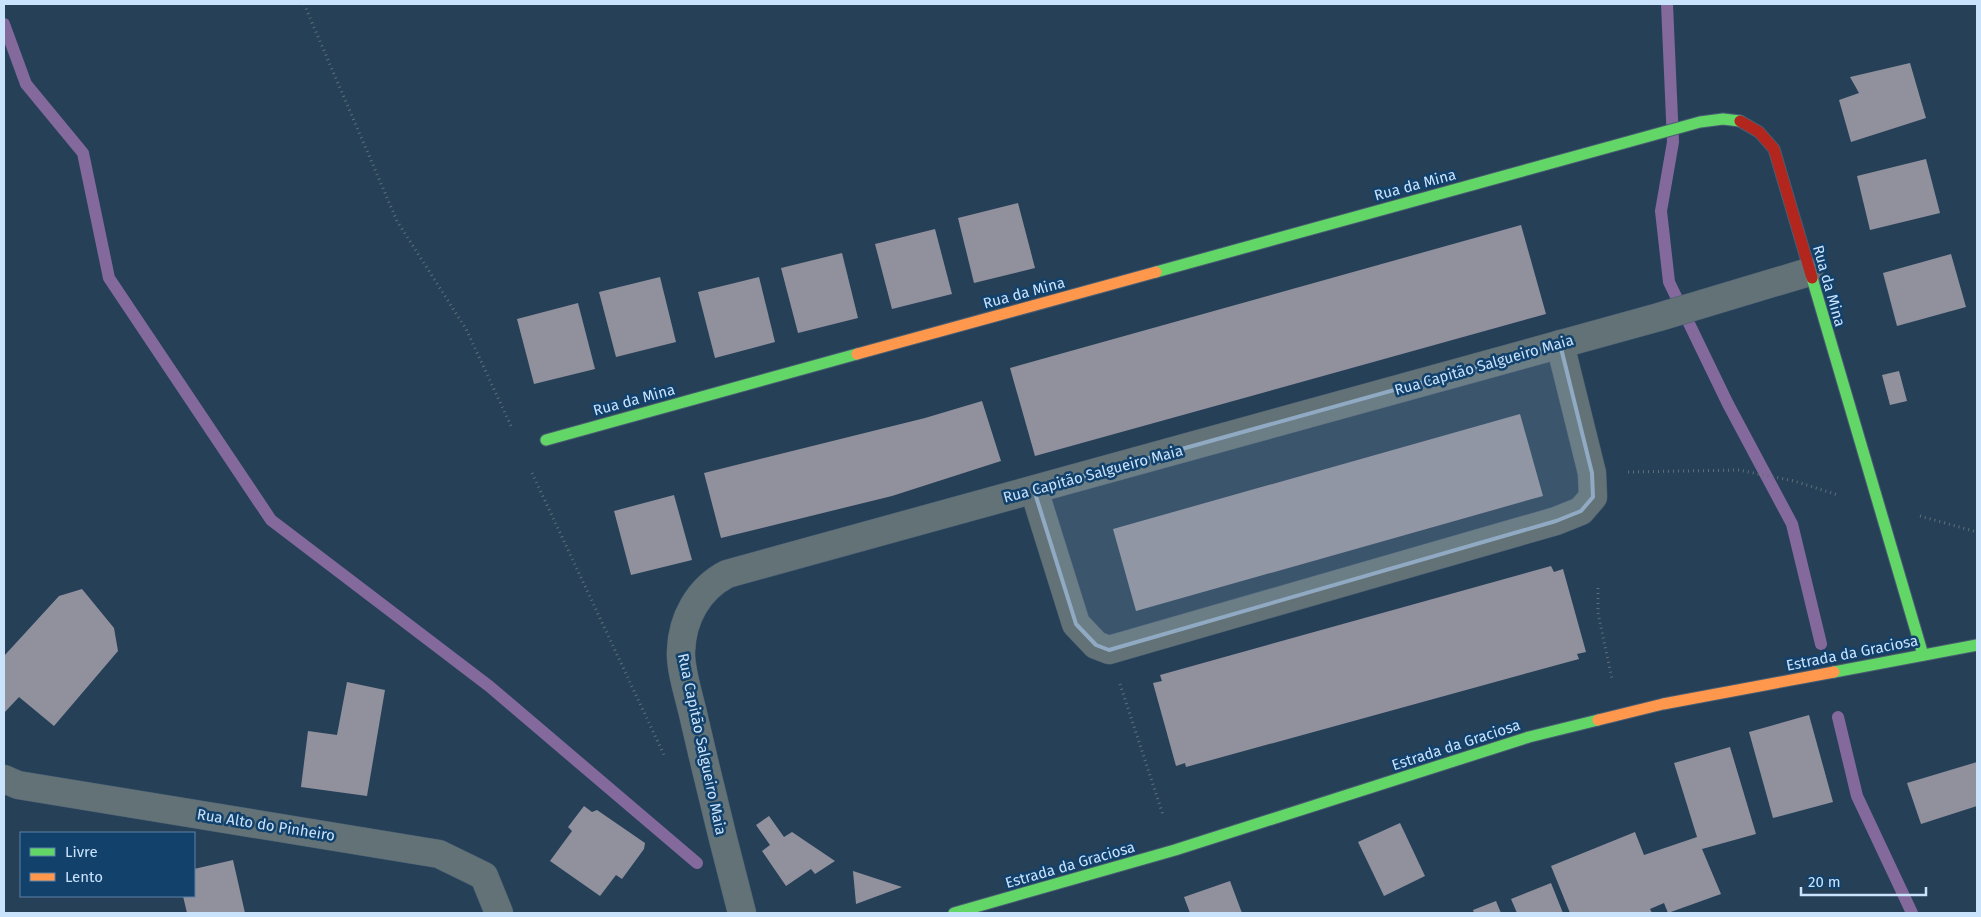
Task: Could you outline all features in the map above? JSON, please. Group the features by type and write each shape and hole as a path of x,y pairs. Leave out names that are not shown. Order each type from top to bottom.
{"street":[{"name":"Rua da Mina","path":"546,440 1700,122 1716,118 1731,118 1745,122 1766,138 1774,150 1923,655"},
{"name":"Rua Capitão Salgueiro Maia","path":"742,913 708,781 680,654 686,621 706,588 727,574 1658,317 1809,272"},
{"path":"1034,490 1076,624 1096,644 1109,650 1564,518 1581,511 1593,497 1592,473 1560,344"},
{"name":"Estrada da Graciosa","path":"954,913 1175,850 1529,737 1620,714 1977,644"},
{"name":"Rua Alto do Pinheiro","path":"4,779 18,786 439,854 484,876 499,913"}],"path":[{"path":"304,4 397,221 466,329 516,437"},
{"path":"528,464 667,762 708,781"},
{"path":"1592,473 1739,470 1794,481 1847,498"},
{"path":"1916,515 1977,532"},
{"path":"1598,588 1598,613 1620,714"},
{"path":"1109,650 1175,850"}],"highlighted area":[{"path":"1560,344 1592,473 1593,497 1581,511 1556,521 1109,650 1096,645 1076,624 1034,490"}],"building":[{"path":"1910,63 1926,118 1851,142 1839,100 1859,93 1850,77"},
{"path":"1926,159 1940,213 1870,230 1857,176"},
{"path":"1018,203 1035,268 974,283 958,218"},
{"path":"1521,225 1546,314 1035,456 1010,368"},
{"path":"935,229 952,294 892,309 875,244"},
{"path":"842,253 858,318 798,333 781,268"},
{"path":"1951,254 1966,307 1897,326 1883,273"},
{"path":"660,277 676,342 616,357 599,292"},
{"path":"759,277 775,342 715,358 698,292"},
{"path":"578,303 595,369 534,384 517,319"},
{"path":"1899,371 1907,401 1890,405 1882,375"},
{"path":"982,401 1001,461 892,496 721,538 704,473 925,418"},
{"path":"1520,414 1543,496 1136,611 1113,529"},
{"path":"674,495 692,560 631,575 614,511"},
{"path":"1551,566 1554,572 1563,569 1586,652 1577,654 1579,659 1186,767 1185,763 1176,766 1153,683 1162,681 1160,675"},
{"path":"82,589 114,628 118,651 54,726 19,697 4,713 4,656 59,596"},
{"path":"347,682 385,690 367,796 301,787 308,731 337,735"},
{"path":"1809,715 1833,802 1773,818 1749,732"},
{"path":"1730,747 1756,834 1702,849 1721,894 1668,913 1664,903 1650,909 1652,913 1570,913 1551,866 1635,832 1644,855 1697,837 1674,763"},
{"path":"1977,762 1977,806 1921,824 1907,783"},
{"path":"584,806 592,812 597,810 645,843 644,849 622,879 616,875 600,896 550,861 572,831 568,827"},
{"path":"769,816 784,837 792,832 835,861 815,874 811,869 786,886 762,851 770,845 756,825"},
{"path":"1400,823 1425,876 1384,896 1358,842"},
{"path":"233,860 245,913 187,913 183,897 195,897 195,869"},
{"path":"853,871 902,887 856,904"},
{"path":"1230,881 1242,913 1190,913 1184,897"},
{"path":"1551,883 1563,913 1517,913 1511,899"},
{"path":"1496,901 1501,913 1474,913 1473,910"}],"waterway":[{"path":"1667,4 1673,142 1661,211 1669,282 1728,404 1792,524 1821,644"},
{"path":"4,24 26,84 83,153 109,278 271,520 489,686 697,863"},
{"path":"1838,717 1857,796 1912,913"}],"traffic: fast":[{"path":"1156,272 1700,122 1723,119 1740,121"},
{"path":"1812,278 1923,655"},
{"path":"546,440 857,354"},
{"path":"1834,672 1977,645"},
{"path":"954,913 1175,850 1529,737 1598,720"}],"traffic: slow":[{"path":"857,354 1156,272"},
{"path":"1598,720 1663,704 1834,672"}],"traffic: jam":[{"path":"1740,121 1759,132 1774,149 1812,278"}]}
